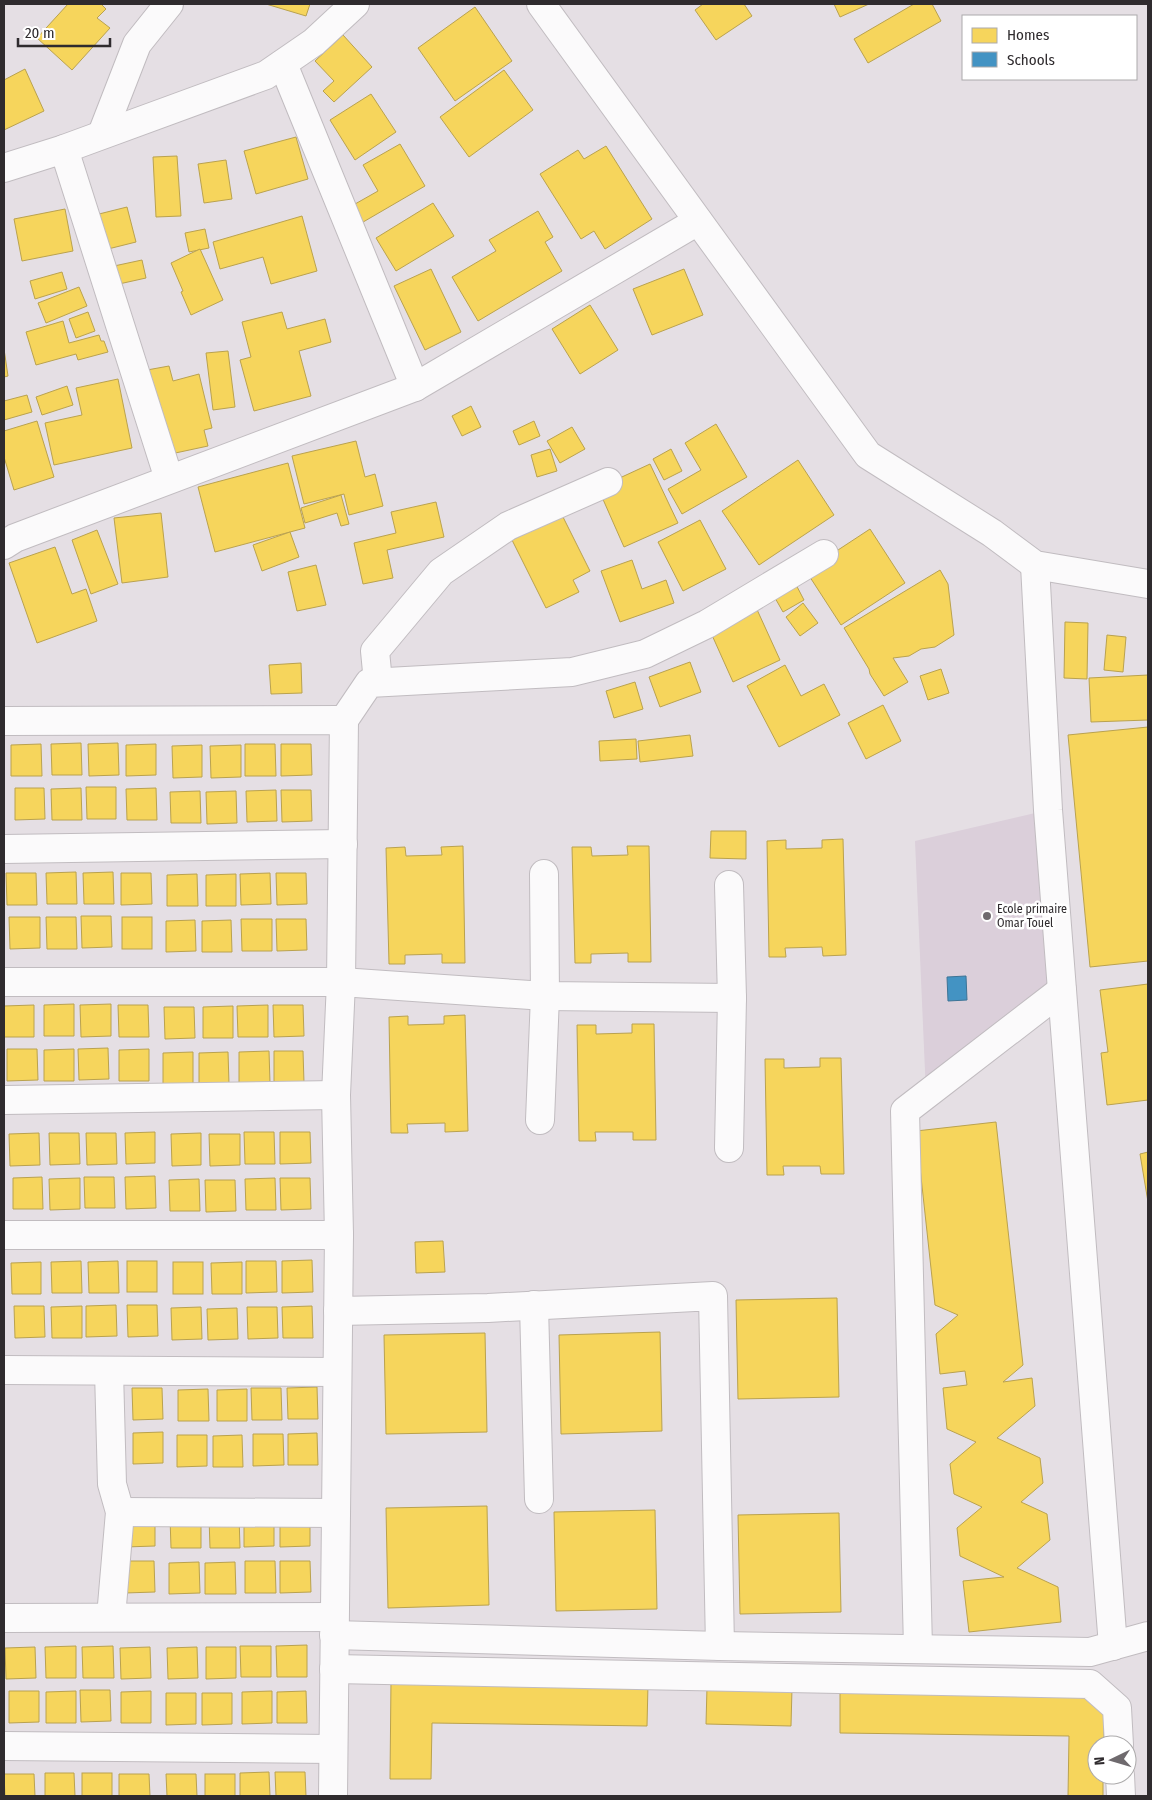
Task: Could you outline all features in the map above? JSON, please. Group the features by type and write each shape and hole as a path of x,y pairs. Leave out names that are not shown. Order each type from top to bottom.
{"street":[{"path":"102,134 137,44 169,4"},
{"path":"4,168 64,149 266,75 314,42 355,4"},
{"path":"541,4 868,455 992,533 1035,565 1148,584"},
{"path":"283,64 415,387"},
{"path":"64,149 169,479"},
{"path":"4,545 15,538 415,387 698,221"},
{"path":"378,682 375,651 442,572 508,526 608,482"},
{"path":"332,1796 338,1311 336,1095 341,982 344,720 369,683 572,672 645,654 707,624 824,554"},
{"path":"1035,565 1048,810 1113,1646"},
{"path":"4,721 344,720"},
{"path":"4,849 343,844"},
{"path":"540,1120 545,996 544,874"},
{"path":"728,885 732,998 729,1148"},
{"path":"4,982 341,982 545,996 732,998"},
{"path":"918,1648 905,1111 1062,990"},
{"path":"4,1100 336,1095"},
{"path":"4,1235 338,1235"},
{"path":"338,1311 488,1308 712,1296 720,1646"},
{"path":"534,1305 539,1499"},
{"path":"4,1370 337,1372"},
{"path":"109,1370 112,1484 120,1512 111,1617"},
{"path":"120,1512 336,1513"},
{"path":"4,1618 111,1617 334,1626 720,1646 1090,1652 1148,1636"},
{"path":"334,1669 1090,1684 1117,1708 1118,1735"},
{"path":"4,1746 333,1749"}],"shaded area":[{"name":"Ecole primaire Omar Touel","path":"1048,810 1062,990 926,1094 915,841"}],"building: Homes":[{"path":"68,4 101,4 106,9 97,18 110,28 72,70 37,38"},
{"path":"266,4 310,4 306,16"},
{"path":"703,4 744,4 752,16 716,40 695,10"},
{"path":"834,4 869,4 840,17"},
{"path":"914,4 932,4 941,21 868,63 854,39"},
{"path":"475,7 512,61 455,101 418,48"},
{"path":"343,35 372,67 334,102 323,91 334,81 315,61"},
{"path":"25,69 44,111 4,130 4,80"},
{"path":"504,70 533,110 469,157 440,117"},
{"path":"371,94 396,132 355,160 330,120"},
{"path":"296,137 308,179 256,194 244,151"},
{"path":"400,144 425,186 358,225 348,208 378,191 363,165"},
{"path":"606,146 652,219 605,249 594,231 581,239 540,174 578,150 584,159"},
{"path":"177,156 181,216 156,217 153,157"},
{"path":"226,160 232,199 204,203 198,164"},
{"path":"433,203 454,236 396,271 376,238"},
{"path":"127,207 136,242 108,249 99,214"},
{"path":"65,209 73,251 22,261 14,219"},
{"path":"538,211 553,237 545,242 562,271 478,321 452,277 496,251 489,240"},
{"path":"302,216 317,271 271,284 263,257 220,269 213,242"},
{"path":"205,229 209,248 189,252 185,233"},
{"path":"200,249 223,300 191,315 171,263"},
{"path":"142,260 146,278 119,284 114,266"},
{"path":"431,269 461,332 425,350 394,286"},
{"path":"684,269 703,315 652,335 633,289"},
{"path":"62,272 67,289 35,299 30,281"},
{"path":"79,287 87,306 46,323 38,303"},
{"path":"590,305 618,350 580,374 552,329"},
{"path":"88,312 95,331 76,338 69,319"},
{"path":"282,312 287,329 325,319 331,342 299,351 311,396 254,411 240,360 251,357 242,322"},
{"path":"63,321 69,343 99,335 101,341 104,341 108,352 78,360 76,354 36,365 26,332"},
{"path":"4,349 8,376 4,377"},
{"path":"228,351 235,407 213,410 206,353"},
{"path":"169,366 173,381 199,374 212,428 204,430 208,446 166,455 147,370"},
{"path":"118,379 132,448 54,465 45,423 82,415 76,388"},
{"path":"67,386 73,405 42,415 36,397"},
{"path":"27,395 32,412 4,420 4,401"},
{"path":"471,406 481,427 462,436 452,416"},
{"path":"37,421 54,477 14,490 4,457 4,431"},
{"path":"534,421 540,436 519,445 513,431"},
{"path":"716,424 747,477 682,514 668,489 701,470 685,443"},
{"path":"572,427 585,449 560,463 547,441"},
{"path":"356,441 365,477 375,474 383,506 349,515 344,494 304,504 292,456"},
{"path":"550,449 557,471 537,477 531,455"},
{"path":"671,449 682,471 664,480 653,459"},
{"path":"798,460 834,515 759,565 722,511"},
{"path":"288,463 305,528 215,552 198,487"},
{"path":"650,464 678,523 624,547 598,488"},
{"path":"341,495 349,524 341,526 337,513 305,523 301,508"},
{"path":"436,502 444,537 387,550 393,578 363,584 354,543 396,533 391,512"},
{"path":"161,513 168,577 122,583 114,518"},
{"path":"562,515 590,571 573,580 579,592 546,608 512,540"},
{"path":"700,520 726,569 683,591 658,542"},
{"path":"870,529 905,583 841,625 806,571"},
{"path":"97,530 118,584 91,594 72,540"},
{"path":"290,532 299,557 262,571 253,545"},
{"path":"55,547 72,594 86,589 97,621 37,643 9,563"},
{"path":"632,560 642,589 666,580 674,603 620,622 601,571"},
{"path":"316,565 326,605 297,611 288,572"},
{"path":"940,570 948,584 954,635 935,647 921,649 909,656 893,658 908,682 884,696 844,628"},
{"path":"792,577 804,600 783,612 770,589"},
{"path":"754,603 780,660 733,682 707,624"},
{"path":"803,603 818,623 800,636 786,617"},
{"path":"1065,622 1088,623 1087,679 1064,678"},
{"path":"1107,635 1126,637 1123,672 1104,670"},
{"path":"690,662 701,692 660,707 649,677"},
{"path":"301,663 302,693 271,694 269,665"},
{"path":"785,665 801,696 824,684 840,715 779,747 747,686"},
{"path":"941,669 949,693 928,700 920,676"},
{"path":"1148,675 1148,720 1091,722 1089,678"},
{"path":"635,682 643,709 614,718 606,691"},
{"path":"883,705 901,741 866,759 848,723"},
{"path":"1148,727 1148,961 1090,967 1068,735"},
{"path":"690,735 693,756 640,762 638,741"},
{"path":"636,739 637,759 600,761 599,741"},
{"path":"81,743 82,775 52,775 51,744"},
{"path":"118,743 119,775 89,776 88,744"},
{"path":"41,744 42,776 11,776 11,745"},
{"path":"156,744 156,775 126,776 126,745"},
{"path":"245,744 275,744 276,776 245,776"},
{"path":"281,744 311,744 312,775 281,776"},
{"path":"202,745 202,777 173,778 172,746"},
{"path":"241,745 241,777 211,778 210,746"},
{"path":"86,787 116,787 116,819 87,819"},
{"path":"15,788 44,788 45,819 15,820"},
{"path":"81,788 82,820 52,820 51,789"},
{"path":"156,788 157,820 127,820 126,789"},
{"path":"276,790 277,821 247,822 246,791"},
{"path":"281,790 311,790 312,821 282,822"},
{"path":"200,791 201,823 171,823 170,792"},
{"path":"236,791 237,823 207,824 206,792"},
{"path":"711,831 746,831 746,859 710,858"},
{"path":"843,839 846,955 823,956 822,947 785,948 786,957 769,957 767,841 786,840 786,849 822,848 822,840"},
{"path":"463,846 465,963 442,963 442,954 405,955 405,964 389,964 386,848 405,847 406,856 442,855 441,847"},
{"path":"627,846 649,846 651,962 628,962 628,953 591,954 591,963 575,963 572,847 591,847 592,856 628,855"},
{"path":"76,872 77,904 47,904 46,873"},
{"path":"113,872 114,904 84,904 83,873"},
{"path":"6,873 36,873 37,905 7,905"},
{"path":"121,873 151,873 152,904 121,905"},
{"path":"270,873 271,904 241,905 240,874"},
{"path":"276,873 306,873 307,904 277,905"},
{"path":"197,874 198,906 167,906 167,875"},
{"path":"236,874 236,906 206,906 206,875"},
{"path":"81,916 111,916 112,947 82,948"},
{"path":"9,917 40,917 40,948 10,949"},
{"path":"46,917 76,917 77,949 47,949"},
{"path":"122,917 152,917 152,949 122,949"},
{"path":"241,919 272,919 272,951 242,951"},
{"path":"276,919 306,919 307,950 277,951"},
{"path":"195,920 196,951 166,952 166,921"},
{"path":"231,920 232,952 202,952 202,921"},
{"path":"1148,984 1148,1100 1107,1105 1101,1053 1108,1052 1100,990"},
{"path":"74,1004 74,1036 44,1036 44,1005"},
{"path":"111,1004 111,1036 81,1037 80,1005"},
{"path":"34,1005 34,1037 4,1037 4,1006"},
{"path":"118,1005 148,1005 149,1037 119,1037"},
{"path":"268,1005 268,1037 238,1037 237,1006"},
{"path":"273,1005 303,1005 304,1036 274,1037"},
{"path":"233,1006 233,1038 203,1038 203,1007"},
{"path":"164,1007 194,1007 195,1038 165,1039"},
{"path":"465,1015 468,1131 445,1132 445,1123 407,1124 408,1133 391,1133 389,1017 408,1016 408,1025 444,1024 444,1016"},
{"path":"632,1024 654,1024 656,1140 633,1140 633,1132 595,1132 596,1141 579,1141 577,1025 596,1025 596,1034 632,1033"},
{"path":"108,1048 109,1079 79,1080 78,1049"},
{"path":"7,1049 37,1049 38,1080 7,1081"},
{"path":"74,1049 74,1081 44,1081 44,1050"},
{"path":"149,1049 149,1081 119,1081 119,1050"},
{"path":"269,1051 270,1083 239,1083 239,1052"},
{"path":"274,1051 303,1051 304,1083 274,1083"},
{"path":"193,1052 193,1084 163,1084 163,1053"},
{"path":"228,1052 229,1084 199,1084 199,1053"},
{"path":"820,1058 841,1058 844,1174 821,1174 820,1166 783,1166 784,1175 767,1175 765,1059 784,1059 784,1068 820,1067"},
{"path":"996,1122 1023,1365 1003,1382 1032,1378 1035,1406 997,1438 1040,1458 1043,1483 1021,1502 1047,1514 1050,1540 1017,1568 1058,1587 1061,1622 969,1632 963,1581 1004,1577 960,1556 957,1528 982,1507 954,1494 950,1464 976,1442 947,1429 943,1388 967,1385 965,1371 940,1374 936,1334 958,1315 935,1305 916,1131"},
{"path":"155,1132 155,1163 126,1164 125,1133"},
{"path":"244,1132 274,1132 275,1164 245,1164"},
{"path":"280,1132 310,1132 311,1163 280,1164"},
{"path":"39,1133 40,1165 10,1166 9,1134"},
{"path":"49,1133 79,1133 80,1164 50,1165"},
{"path":"86,1133 116,1133 117,1164 87,1165"},
{"path":"201,1133 201,1165 172,1166 171,1134"},
{"path":"209,1134 240,1134 240,1165 210,1166"},
{"path":"1148,1152 1148,1202 1140,1154"},
{"path":"155,1176 156,1208 126,1209 125,1177"},
{"path":"42,1177 43,1209 13,1209 13,1178"},
{"path":"84,1177 114,1177 115,1208 85,1208"},
{"path":"80,1178 80,1209 50,1210 49,1179"},
{"path":"275,1178 276,1210 246,1210 245,1179"},
{"path":"280,1178 310,1178 311,1209 281,1210"},
{"path":"199,1179 200,1211 170,1211 169,1180"},
{"path":"205,1180 235,1180 236,1211 206,1212"},
{"path":"443,1241 445,1272 416,1273 415,1242"},
{"path":"312,1260 313,1292 282,1293 282,1261"},
{"path":"81,1261 82,1293 52,1293 51,1262"},
{"path":"118,1261 119,1293 89,1293 88,1262"},
{"path":"127,1261 157,1261 157,1292 127,1292"},
{"path":"246,1261 276,1261 277,1292 246,1293"},
{"path":"41,1262 41,1294 12,1294 11,1263"},
{"path":"173,1262 203,1262 203,1294 173,1294"},
{"path":"242,1262 242,1294 212,1294 211,1263"},
{"path":"837,1298 839,1397 738,1399 736,1300"},
{"path":"116,1305 117,1336 86,1337 86,1306"},
{"path":"127,1305 157,1305 158,1336 128,1337"},
{"path":"14,1306 44,1306 45,1337 15,1338"},
{"path":"82,1306 82,1338 52,1338 51,1307"},
{"path":"312,1306 313,1338 283,1338 282,1307"},
{"path":"201,1307 202,1339 172,1340 171,1308"},
{"path":"247,1307 277,1307 278,1338 248,1339"},
{"path":"237,1308 238,1339 208,1340 207,1309"},
{"path":"660,1332 662,1431 561,1434 559,1335"},
{"path":"485,1333 487,1432 386,1434 384,1335"},
{"path":"317,1387 318,1419 288,1419 287,1388"},
{"path":"132,1388 162,1388 163,1419 133,1420"},
{"path":"251,1388 281,1388 282,1420 252,1420"},
{"path":"208,1389 209,1421 178,1421 178,1390"},
{"path":"247,1389 247,1421 217,1421 217,1390"},
{"path":"163,1432 163,1463 133,1464 133,1433"},
{"path":"317,1433 318,1465 288,1465 288,1434"},
{"path":"253,1434 283,1434 284,1465 253,1466"},
{"path":"177,1435 207,1435 207,1466 177,1467"},
{"path":"242,1435 243,1467 213,1467 213,1436"},
{"path":"487,1506 489,1605 388,1608 386,1508"},
{"path":"655,1510 657,1609 556,1611 554,1512"},
{"path":"839,1513 841,1612 740,1614 738,1515"},
{"path":"124,1515 155,1515 155,1546 125,1547"},
{"path":"274,1515 274,1546 244,1547 244,1516"},
{"path":"280,1515 310,1515 310,1546 280,1547"},
{"path":"201,1516 201,1548 171,1548 170,1517"},
{"path":"239,1516 240,1548 210,1548 209,1517"},
{"path":"124,1561 154,1561 155,1592 125,1593"},
{"path":"245,1561 275,1561 276,1593 245,1593"},
{"path":"280,1561 310,1561 311,1592 280,1593"},
{"path":"199,1562 200,1593 169,1594 169,1563"},
{"path":"235,1562 236,1594 205,1594 205,1563"},
{"path":"307,1645 307,1677 277,1677 276,1646"},
{"path":"76,1646 76,1678 46,1678 45,1647"},
{"path":"113,1646 114,1678 83,1678 82,1647"},
{"path":"240,1646 271,1646 271,1677 241,1677"},
{"path":"35,1647 36,1678 6,1679 5,1648"},
{"path":"150,1647 151,1678 121,1679 120,1648"},
{"path":"197,1647 198,1678 168,1679 167,1648"},
{"path":"206,1647 236,1647 236,1678 206,1679"},
{"path":"391,1680 648,1684 647,1726 432,1723 431,1779 390,1779"},
{"path":"707,1687 792,1688 791,1726 706,1724"},
{"path":"80,1690 110,1690 111,1721 81,1722"},
{"path":"9,1691 39,1691 39,1722 9,1723"},
{"path":"76,1691 76,1723 46,1723 46,1692"},
{"path":"151,1691 151,1723 121,1723 121,1692"},
{"path":"272,1691 272,1723 242,1724 242,1692"},
{"path":"306,1691 307,1723 277,1723 277,1692"},
{"path":"166,1693 196,1693 196,1724 166,1725"},
{"path":"202,1693 232,1693 232,1724 202,1725"},
{"path":"840,1693 1104,1697 1104,1735 1087,1735 1087,1785 1103,1785 1103,1796 1068,1796 1069,1736 840,1733"},
{"path":"269,1772 270,1796 240,1796 240,1773"},
{"path":"275,1772 305,1772 306,1796 276,1796"},
{"path":"45,1773 74,1773 75,1796 45,1796"},
{"path":"82,1773 112,1773 112,1796 82,1796"},
{"path":"4,1774 34,1774 35,1796 5,1796"},
{"path":"119,1774 149,1774 150,1796 119,1796"},
{"path":"166,1774 196,1774 197,1796 167,1796"},
{"path":"205,1774 235,1774 235,1796 205,1796"}],"building: Schools":[{"path":"966,976 967,1000 948,1001 947,977"}],"place":[{"name":"Ecole primaire Omar Touel","path":"987,916"}]}
